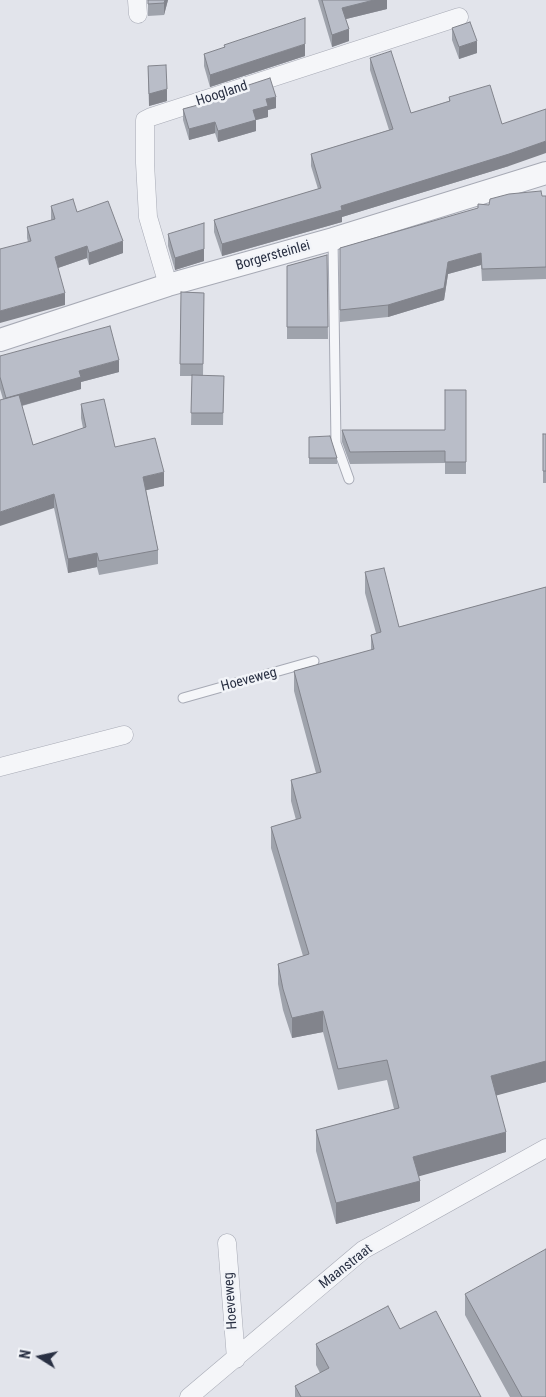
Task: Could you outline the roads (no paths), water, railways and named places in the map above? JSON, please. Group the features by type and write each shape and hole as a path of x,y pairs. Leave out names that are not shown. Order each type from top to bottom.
{"street":[{"name":"Hoogland","path":"168,285 148,218 145,120 151,116 459,17"},
{"name":"Borgersteinlei","path":"0,340 168,285 332,239 546,174"},
{"path":"0,767 124,735"},
{"name":"Maanstraat","path":"189,1397 363,1250 546,1148"},
{"name":"Hoeveweg","path":"227,1243 236,1359"}],"lane":[{"path":"332,239 336,443 349,480"},
{"name":"Hoeveweg","path":"183,698 314,661"}]}
